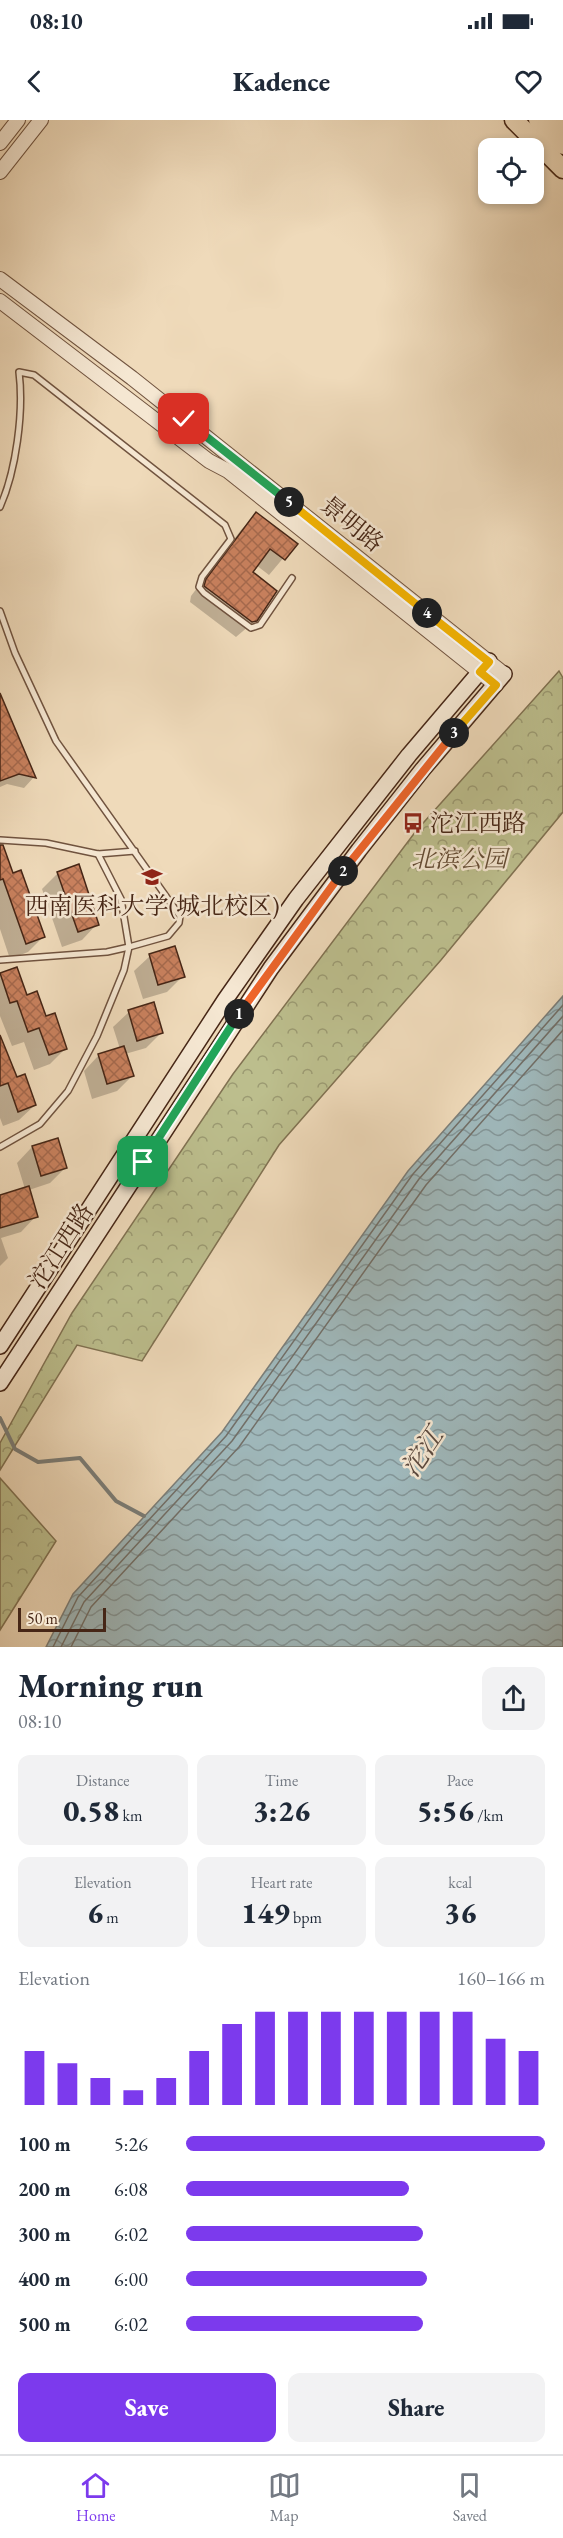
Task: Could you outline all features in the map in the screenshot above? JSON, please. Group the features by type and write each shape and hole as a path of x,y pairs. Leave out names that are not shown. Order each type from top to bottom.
{"highway":[{"path":"514,120 563,169"},
{"path":"538,120 563,145"},
{"path":"558,120 563,125"}],"main road":[{"name":"沱江西路","path":"2,1343 225,1000 289,909 409,755 485,667"},
{"name":"沱江西路","path":"0,1383 278,959 423,769 500,679"}],"street":[{"path":"0,143 18,120"},
{"path":"0,172 41,120"},
{"name":"景明路","path":"0,279 141,385 500,679"},
{"name":"景明路","path":"0,301 209,461 228,471 485,667"}],"lane":[{"path":"0,507 8,489 18,434 19,372 34,375 225,525 231,539 202,577 199,587 204,594 251,628 260,625 292,578"},
{"path":"0,611 15,654 56,741 180,916 179,923 168,936 129,947 107,952 0,960"},
{"path":"0,840 46,843 98,854 135,851"},
{"path":"0,1147 40,1124 68,1091 97,1036 124,970 129,947 120,899 98,854"}],"green space":[{"name":"北滨公园","path":"559,671 563,678 563,812 441,960 279,1145 142,1361 77,1345 0,1470 0,1443 72,1313 233,1074 416,831"},
{"path":"0,1478 56,1541 0,1630"}],"water":[{"name":"沱江","path":"563,996 563,1647 46,1647 73,1594 222,1432 408,1171"}],"building":[{"path":"256,512 298,544 285,560 270,549 253,572 277,591 257,621 252,622 204,586 206,579"},
{"path":"0,693 36,778 19,774 0,781"},
{"path":"0,845 3,845 13,873 21,870 45,937 26,944 3,879 0,880"},
{"path":"79,864 99,925 78,932 57,872"},
{"path":"175,946 185,977 158,985 149,954"},
{"path":"17,967 27,995 37,991 46,1016 55,1013 67,1049 49,1055 39,1028 28,1032 17,1001 10,1003 0,973"},
{"path":"154,1002 163,1033 137,1041 128,1010"},
{"path":"0,1035 17,1077 25,1074 36,1105 18,1112 8,1083 0,1086"},
{"path":"124,1046 134,1076 107,1084 98,1054"},
{"path":"58,1138 67,1168 41,1176 32,1146"},
{"path":"29,1186 38,1217 0,1228 0,1195"}],"waterway":[{"path":"0,1418 15,1449 38,1462 80,1458 116,1501 144,1516"}],"place":[{"name":"沱江西路","path":"413,823"},
{"name":"西南医科大学(城北校区)","path":"152,877"}],"route":[{"path":"143,1162 241,1011 312,912 423,769 496,685 480,672 489,662 184,419"}]}
